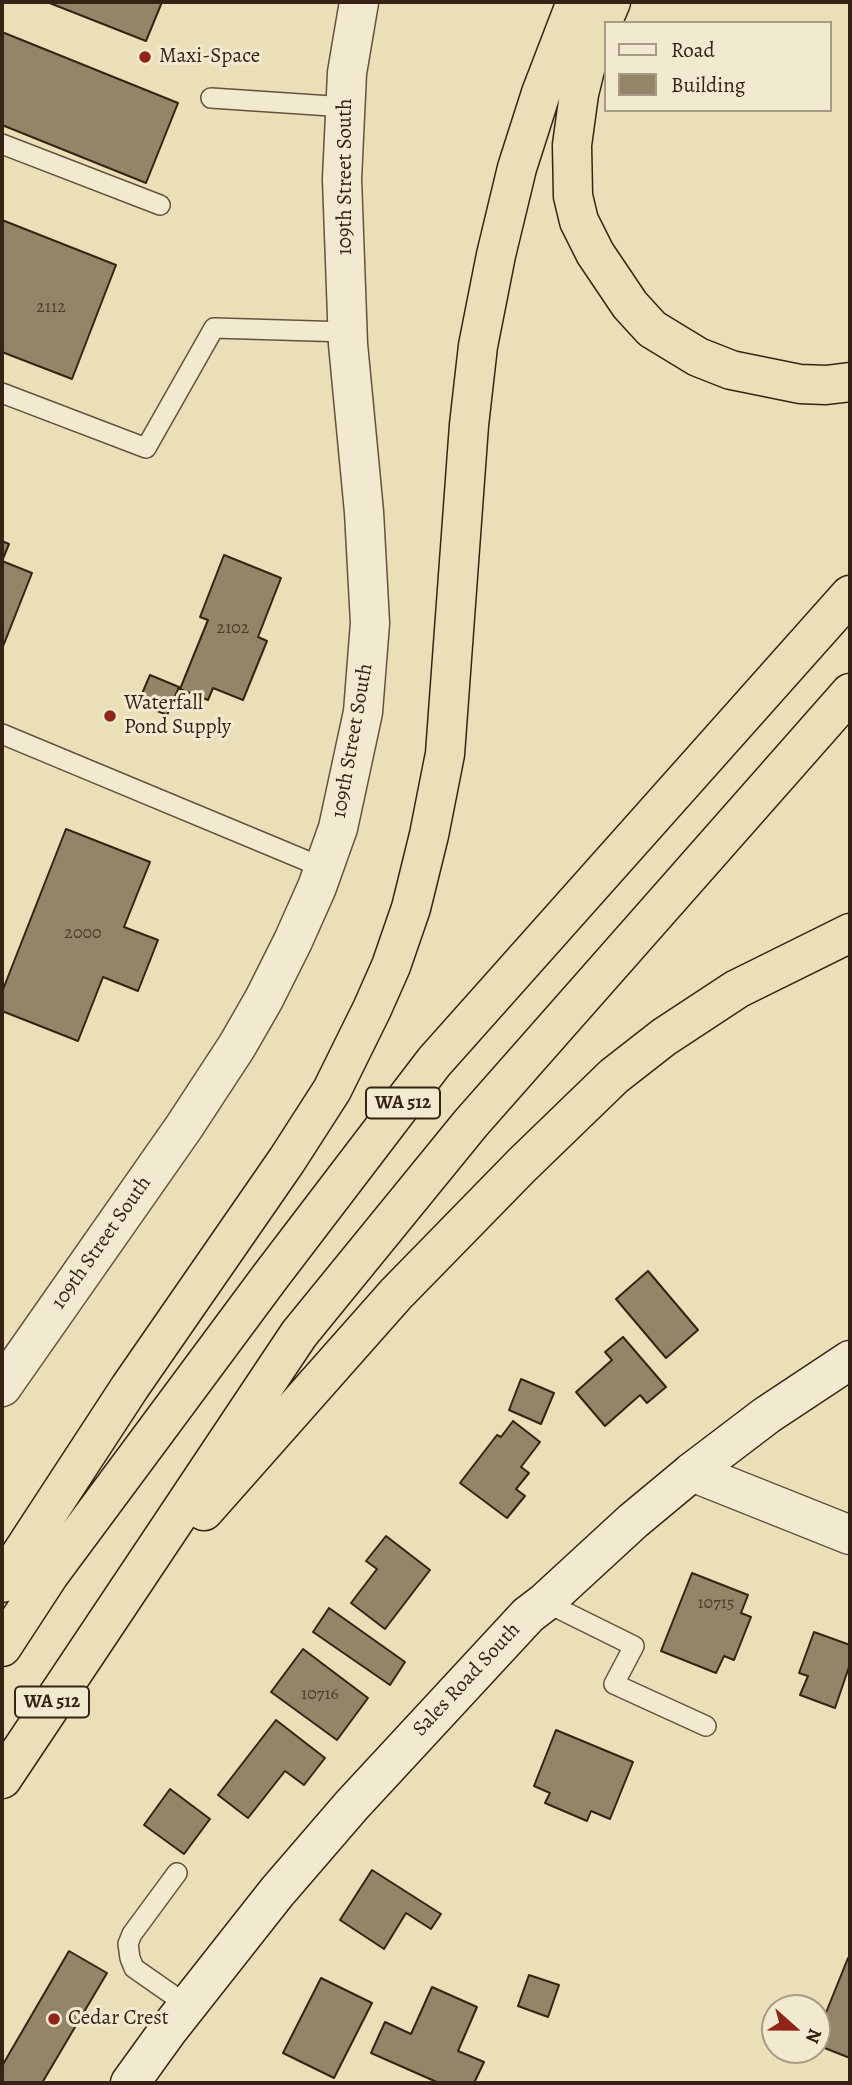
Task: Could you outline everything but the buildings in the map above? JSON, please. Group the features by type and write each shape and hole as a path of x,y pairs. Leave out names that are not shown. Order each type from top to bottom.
{"highway":[{"path":"2,1583 130,1387 287,1160 331,1090 372,1009 395,955 411,908 429,835 444,754 468,425 481,333 517,168 541,93 576,2"},
{"path":"611,2 589,53 579,94 572,145 573,196 579,221 595,253 652,330 698,357 731,370 788,382 826,385 850,382"},
{"name":"WA 512","path":"2,1647 49,1575 261,1288 435,1062 850,595"},
{"name":"WA 512","path":"2,1779 299,1334 471,1123 850,693"},
{"path":"103,1626 396,1294 522,1165 614,1076 664,1037 737,989 850,933"}],"street":[{"name":"109th Street South","path":"2,1387 184,1127 237,1046 293,941 338,828 363,712 370,623 364,512 347,332 342,179 347,74 359,2"},
{"name":"Sales Road South","path":"138,2073 187,2005 277,1892 344,1814 519,1624 692,1472 767,1415 850,1360"},
{"path":"692,1472 850,1535"}],"lane":[{"path":"211,98 346,107"},
{"path":"2,144 160,205"},
{"path":"2,393 146,448 215,328 347,332"},
{"path":"2,734 324,868"},
{"path":"545,1602 634,1646 614,1684 706,1726"},
{"path":"177,1873 132,1934 128,1944 134,1968 187,2005"}],"place":[{"name":"Maxi-Space","path":"145,57"},
{"name":"Waterfall Pond Supply","path":"110,716"},
{"name":"Cedar Crest","path":"54,2019"}]}
